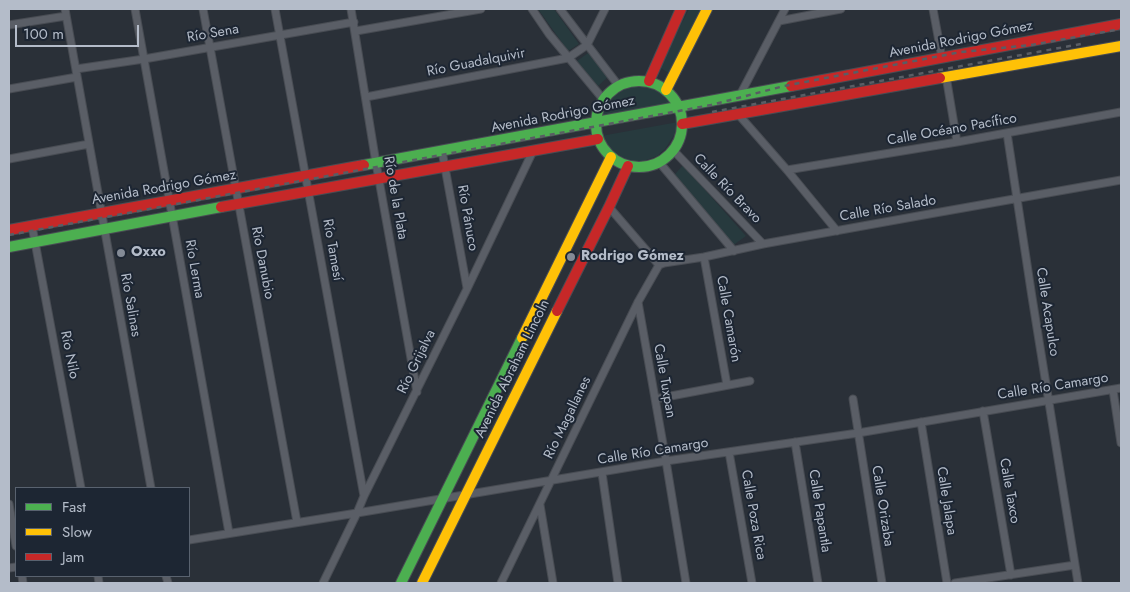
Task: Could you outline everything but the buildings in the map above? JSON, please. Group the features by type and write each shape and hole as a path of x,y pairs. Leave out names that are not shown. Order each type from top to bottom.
{"main road":[{"path":"649,81 681,9"},
{"path":"666,90 707,9"},
{"name":"Avenida Rodrigo Gómez","path":"9,230 376,164 1121,24"},
{"path":"682,124 1121,46"},
{"path":"638,80 649,81 658,84 674,98 682,116 681,133 673,150 659,162 649,166 628,166 611,157 603,149 598,139 595,123 597,111 603,99 618,85 638,80"},
{"name":"Avenida Rodrigo Gómez","path":"9,247 598,139"},
{"path":"401,583 611,157"},
{"name":"Avenida Abraham Lincoln","path":"422,583 628,166"}],"street":[{"name":"Río Lerma","path":"135,9 229,533"},
{"name":"Río Danubio","path":"202,9 298,522"},
{"name":"Río Tamesí","path":"276,9 364,496"},
{"name":"Río de la Plata","path":"351,9 376,164 417,392"},
{"path":"356,32 481,9"},
{"path":"532,9 549,34 603,99"},
{"path":"560,9 618,85"},
{"path":"587,45 605,9"},
{"path":"740,95 785,9"},
{"path":"779,20 841,9"},
{"path":"933,9 942,58"},
{"path":"9,26 66,12"},
{"name":"Río Salinas","path":"66,12 150,487"},
{"name":"Río Sena","path":"9,89 144,59 354,22"},
{"name":"Río Guadalquivir","path":"366,97 568,58 587,45"},
{"path":"946,76 957,142"},
{"name":"Calle Océano Pacífico","path":"787,170 1121,112"},
{"path":"738,114 837,231"},
{"name":"Calle Acapulco","path":"1007,133 1078,583"},
{"path":"9,158 89,144"},
{"name":"Calle Río Bravo","path":"673,150 763,244"},
{"name":"Río Pánuco","path":"442,151 467,289"},
{"name":"Río Grijalva","path":"323,583 533,151"},
{"path":"659,162 734,251"},
{"name":"Calle Río Salado","path":"659,265 763,244 1121,180"},
{"path":"609,207 659,265"},
{"name":"Río Nilo","path":"32,226 81,487"},
{"name":"Calle Camarón","path":"704,257 727,386"},
{"name":"Río Magallanes","path":"501,583 638,302 659,265"},
{"name":"Calle Tuxpan","path":"638,302 686,583"},
{"path":"654,399 750,381"},
{"name":"Calle Río Camargo","path":"190,540 666,461 858,433 1121,388"},
{"path":"1113,390 1121,443"},
{"name":"Calle Orizaba","path":"853,399 882,583"},
{"name":"Calle Taxco","path":"983,411 1011,575"},
{"name":"Calle Jalapa","path":"921,422 947,583"},
{"name":"Calle Papantla","path":"795,442 818,583"},
{"name":"Calle Poza Rica","path":"729,452 752,583"},
{"path":"602,473 618,583"},
{"path":"9,504 15,540"},
{"path":"540,505 553,583"},
{"path":"956,583 1075,565"}],"green space":[{"path":"538,9 554,9 579,44 568,51"},
{"path":"689,9 705,9 672,75 659,67"},
{"path":"588,53 609,76 598,86 577,61"},
{"path":"635,84 650,85 657,88 672,103 602,117 603,109 611,95 625,86"},
{"path":"678,122 674,135 665,149 657,156 641,162 631,162 616,157 605,146 601,136"},
{"path":"683,165 746,236 732,246 671,179"}],"railway":[{"path":"9,235 711,105 784,86 961,52 1031,45 1121,29"},
{"path":"712,112 1081,44"}],"traffic: fast":[{"path":"639,81 656,84 670,93 679,107 682,124 679,141 670,155 656,164 639,167 622,164 608,155 599,141 596,124 599,107 608,93 622,84 639,81"},
{"path":"364,165 791,86"},
{"path":"9,247 221,207"},
{"path":"401,583 522,338"}],"traffic: slow":[{"path":"666,90 707,9"},
{"path":"940,78 1121,46"},
{"path":"522,338 611,157"},
{"path":"422,583 557,311"}],"traffic: jam":[{"path":"649,81 681,9"},
{"path":"791,86 1121,24"},
{"path":"682,124 940,78"},
{"path":"221,207 598,139"},
{"path":"9,230 364,165"},
{"path":"557,311 628,166"}],"place":[{"name":"Oxxo","path":"121,253"},
{"name":"Rodrigo Gómez","path":"571,257"}]}
